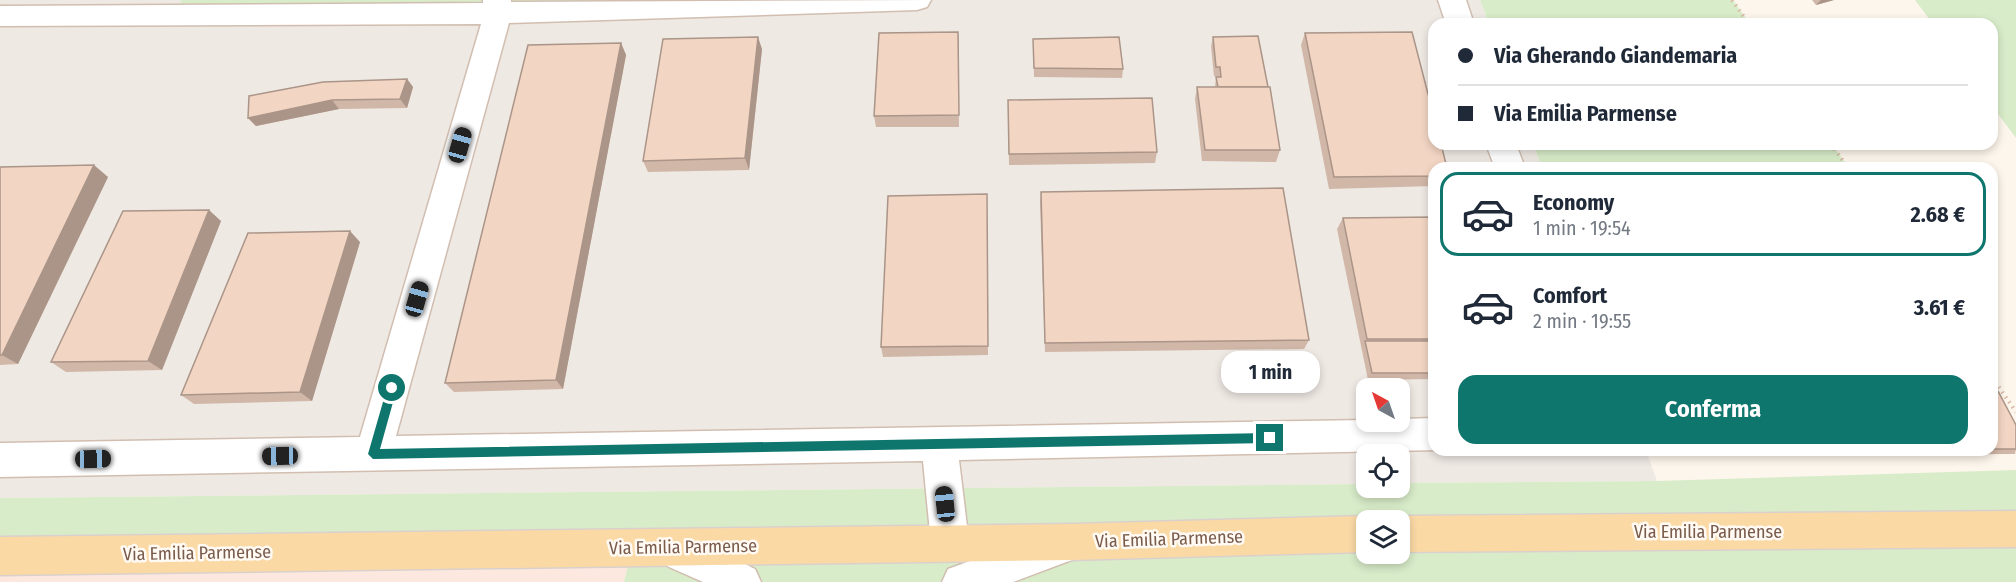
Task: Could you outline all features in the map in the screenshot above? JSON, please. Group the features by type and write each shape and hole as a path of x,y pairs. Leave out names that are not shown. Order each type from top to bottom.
{"main road":[{"name":"Via Emilia Parmense","path":"1410,534 2016,529"},
{"name":"Via Emilia Parmense","path":"0,556 1071,542 1356,534"}],"street":[{"path":"9,10 917,0"},
{"path":"1452,0 1458,18"},
{"path":"373,454 497,6"},
{"path":"0,460 1428,435"},
{"path":"939,444 950,543"},
{"path":"961,582 1071,542"},
{"path":"673,547 682,554 704,562 742,582"}],"path":[{"path":"1732,0 1745,18"},
{"path":"1998,386 2016,412"}],"shaded area":[{"path":"0,0 1480,0 1487,18 1428,18 1428,150 1535,150 1540,162 1428,162 1428,456 1648,456 1657,481 1410,483 1410,444 1356,444 1356,484 0,498"},
{"path":"633,545 624,582 0,582 0,550"}],"green space":[{"path":"181,0 723,0 724,7 178,15"},
{"path":"1480,0 1733,0 1746,18 1487,18"},
{"path":"1915,0 2016,0 2016,138 1998,114 1998,18 1928,18"},
{"path":"1535,150 1836,150 1845,162 1540,162"},
{"path":"2016,470 2016,582 624,582 633,545 0,550 0,498 1356,484 1356,498 1410,498 1410,483 1657,481"}],"building":[{"path":"958,32 959,115 874,116 879,33"},
{"path":"1412,32 1428,94 1428,150 1442,150 1446,162 1428,162 1428,176 1334,177 1305,33"},
{"path":"1258,36 1268,87 1218,87 1216,77 1221,77 1220,67 1216,67 1213,37"},
{"path":"758,37 745,158 643,161 663,39"},
{"path":"1119,37 1123,69 1034,68 1033,39"},
{"path":"621,43 556,380 445,383 528,45"},
{"path":"407,79 400,99 332,100 248,118 249,96 323,82"},
{"path":"1197,87 1270,87 1280,150 1205,150"},
{"path":"1152,98 1157,152 1009,154 1008,100"},
{"path":"94,165 2,355 0,355 0,167"},
{"path":"1283,188 1309,340 1045,343 1041,192"},
{"path":"987,194 988,346 881,347 888,196"},
{"path":"209,210 148,361 51,362 123,211"},
{"path":"1428,217 1428,339 1367,339 1343,218"},
{"path":"350,231 300,392 181,395 248,233"},
{"path":"1365,341 1428,341 1428,373 1372,373"},
{"path":"1998,391 2016,425 2016,449 1998,449"}],"route":[{"path":"392,388 373,454 1270,438"}]}
